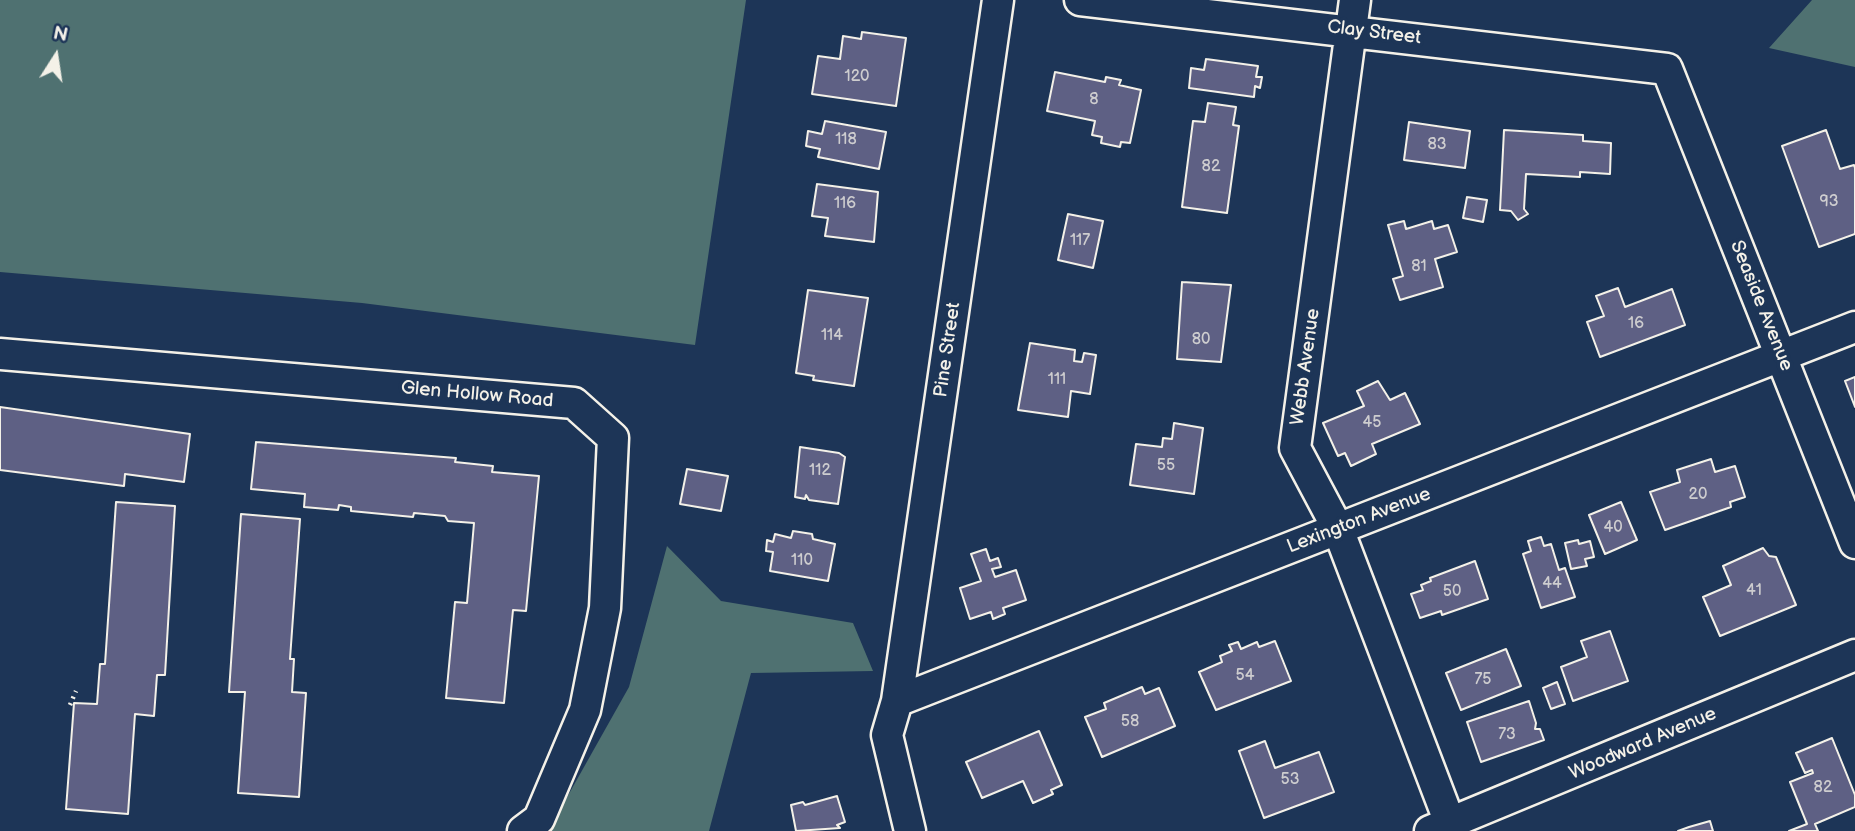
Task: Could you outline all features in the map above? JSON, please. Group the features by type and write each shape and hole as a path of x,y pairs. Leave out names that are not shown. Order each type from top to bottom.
{"street":[{"name":"Pine Street","path":"897,701 998,0"},
{"name":"Clay Street","path":"1080,0 1667,69"},
{"name":"Webb Avenue","path":"1355,0 1295,448 1338,529 1444,829"},
{"name":"Seaside Avenue","path":"1667,69 1855,543"},
{"name":"Lexington Avenue","path":"897,701 1855,327"},
{"name":"Glen Hollow Road","path":"0,354 574,403 613,438 605,608 585,710 539,819 523,831"},
{"name":"Woodward Avenue","path":"1444,829 1855,656"},
{"path":"897,701 887,735 910,831"}],"path":[{"path":"70,705 76,691"}],"green space":[{"path":"0,0 746,0 695,345 362,303 0,272"},
{"path":"1812,0 1855,0 1855,67 1769,48"},
{"path":"667,546 721,601 853,623 873,671 751,673 709,831 548,831 629,687"}],"building":[{"path":"862,32 906,38 896,106 812,94 818,56 840,59 843,36 861,39"},
{"path":"1206,59 1258,66 1256,77 1262,77 1260,88 1255,86 1254,97 1189,88 1191,68 1204,70"},
{"path":"1055,72 1105,82 1106,77 1121,80 1119,85 1141,90 1130,143 1121,142 1120,147 1101,143 1102,137 1092,135 1095,121 1047,111"},
{"path":"1208,103 1236,107 1233,125 1239,126 1227,213 1182,207 1193,121 1205,122"},
{"path":"825,121 886,132 879,169 818,157 820,149 806,146 808,131 822,134"},
{"path":"1409,122 1470,131 1465,168 1404,160"},
{"path":"1504,130 1583,135 1583,141 1611,143 1610,174 1580,172 1580,177 1526,174 1524,209 1528,214 1518,220 1511,211 1500,210"},
{"path":"1826,130 1840,169 1854,165 1855,168 1855,234 1819,247 1782,146"},
{"path":"817,184 878,192 874,242 825,236 828,218 812,216"},
{"path":"1467,197 1487,200 1483,222 1463,218"},
{"path":"1068,214 1103,221 1093,268 1058,260"},
{"path":"1404,221 1406,229 1432,221 1434,229 1448,225 1457,252 1435,259 1443,287 1400,300 1393,279 1403,276 1388,225"},
{"path":"1182,282 1231,285 1221,362 1177,359"},
{"path":"1618,288 1625,307 1672,289 1685,325 1600,357 1587,322 1604,316 1596,296"},
{"path":"808,290 868,298 854,386 813,380 814,376 796,373"},
{"path":"1030,343 1075,350 1074,361 1082,362 1084,353 1096,355 1090,394 1071,391 1068,417 1018,410"},
{"path":"1855,377 1855,407 1845,381"},
{"path":"1378,381 1390,400 1405,393 1420,424 1372,444 1376,454 1351,466 1345,453 1338,456 1323,423 1364,406 1357,391"},
{"path":"0,407 190,434 184,482 125,474 124,486 0,470"},
{"path":"1174,423 1203,428 1194,494 1130,485 1136,444 1162,447 1163,438 1172,439"},
{"path":"256,442 456,458 455,462 493,466 492,472 539,476 526,611 513,610 504,703 446,698 455,602 467,603 474,523 448,521 445,516 414,513 413,517 351,511 351,507 339,505 338,510 304,507 305,494 251,489"},
{"path":"800,447 839,453 845,457 838,504 809,500 806,495 805,499 795,497"},
{"path":"1711,459 1715,472 1735,466 1745,497 1730,502 1731,507 1665,530 1650,492 1680,482 1677,470"},
{"path":"687,469 728,476 721,511 680,504"},
{"path":"116,502 175,506 165,675 157,675 154,716 135,714 128,814 66,809 74,703 97,704 100,664 105,664"},
{"path":"1621,502 1637,540 1605,554 1589,515"},
{"path":"241,514 300,519 290,659 294,659 292,692 306,693 299,797 238,793 245,692 229,692"},
{"path":"793,531 812,534 813,539 835,544 828,581 770,571 773,552 766,551 767,540 773,542 775,534 791,538"},
{"path":"1541,537 1544,546 1551,544 1559,570 1565,568 1575,597 1541,608 1523,554 1531,551 1528,541"},
{"path":"1578,540 1579,544 1590,541 1594,557 1585,559 1587,566 1571,569 1565,543"},
{"path":"1763,548 1769,556 1776,557 1796,605 1720,636 1703,597 1731,585 1723,566"},
{"path":"986,549 990,561 998,558 1001,567 992,569 995,577 1016,570 1026,600 1003,608 1005,614 993,619 991,612 970,619 960,588 981,581 971,554"},
{"path":"1475,561 1488,599 1442,615 1441,611 1420,618 1411,594 1423,590 1421,585 1431,581 1430,578"},
{"path":"1610,631 1628,681 1573,701 1561,667 1587,657 1581,641"},
{"path":"1275,641 1291,681 1216,710 1199,672 1222,662 1220,656 1232,651 1229,645 1238,642 1241,649 1257,642 1259,647"},
{"path":"1506,649 1521,686 1461,710 1446,673"},
{"path":"1557,682 1565,704 1551,709 1543,688"},
{"path":"1142,687 1145,694 1159,688 1175,726 1102,757 1085,717 1106,709 1104,703"},
{"path":"1529,701 1536,723 1535,729 1540,729 1544,740 1481,762 1467,722"},
{"path":"1039,731 1062,785 1051,790 1053,794 1033,803 1023,781 982,798 966,762"},
{"path":"1832,738 1855,795 1855,807 1815,824 1818,831 1789,831 1807,824 1790,782 1813,773 1812,770 1805,773 1796,753"},
{"path":"1265,741 1275,768 1319,752 1334,792 1264,818 1239,751"},
{"path":"837,796 845,822 837,825 840,828 796,831 791,805 803,802 805,805"},
{"path":"1710,821 1713,831 1678,831 1689,827"}]}
